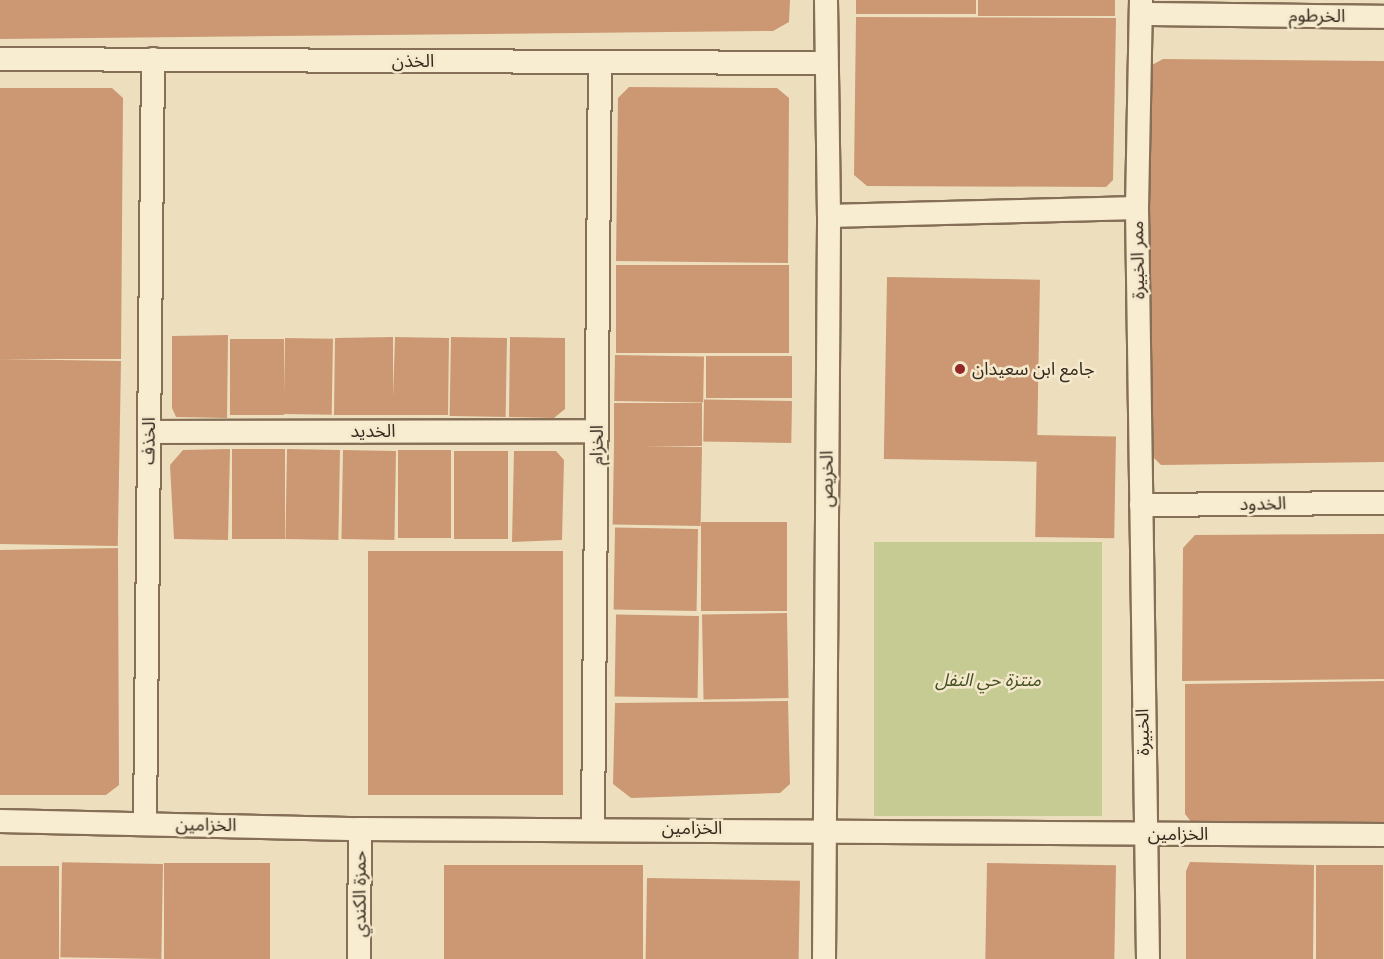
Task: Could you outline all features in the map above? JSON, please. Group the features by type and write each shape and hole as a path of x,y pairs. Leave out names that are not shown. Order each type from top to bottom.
{"street":[{"name":"الخريص","path":"824,959 829,216 825,63 826,0"},
{"name":"الخرطوم","path":"1141,7 1384,17"},
{"name":"ممر الخبيرة","path":"1141,7 1137,208 1141,505"},
{"name":"الخذن","path":"0,59 825,63"},
{"name":"الخذف","path":"145,824 153,59"},
{"name":"الخزام","path":"593,828 600,62"},
{"path":"829,216 1137,208"},
{"name":"الخديد","path":"149,432 597,431"},
{"name":"الخدود","path":"1141,505 1384,503"},
{"name":"الخبيرة","path":"1141,505 1144,834 1148,959"},
{"name":"الخزامين","path":"0,821 360,829 825,829 1384,835"},
{"name":"حمزة الكندي","path":"359,959 360,829"}],"green space":[{"name":"منتزة حي النفل","path":"874,542 1102,542 1102,816 874,816"}],"building":[{"path":"0,0 790,0 789,22 773,31 0,39"},
{"path":"856,0 976,0 976,14 856,14"},
{"path":"978,0 1115,0 1115,16 978,16"},
{"path":"856,17 1116,18 1113,180 1106,187 867,186 854,175"},
{"path":"1163,59 1384,61 1384,462 1161,465 1150,454 1150,66"},
{"path":"629,87 777,88 789,98 788,263 616,261 618,98"},
{"path":"0,88 112,88 123,98 121,359 0,359"},
{"path":"616,265 789,265 789,353 616,353"},
{"name":"جامع ابن سعيدان","path":"887,277 1040,280 1037,462 884,459"},
{"path":"228,335 227,418 176,417 172,408 172,336"},
{"path":"393,337 393,397 395,337 449,338 448,415 334,415 335,338"},
{"path":"451,337 507,338 506,417 450,416"},
{"path":"510,337 565,338 565,409 554,418 509,417"},
{"path":"285,338 333,339 332,415 284,414"},
{"path":"230,339 284,339 284,415 230,415"},
{"path":"615,355 704,357 703,403 614,401"},
{"path":"706,356 792,356 792,398 706,398"},
{"path":"0,359 121,361 118,546 0,544"},
{"path":"704,399 792,401 791,443 703,441"},
{"path":"614,403 702,403 702,446 614,446"},
{"path":"1037,435 1116,436 1114,538 1035,537"},
{"path":"614,445 702,447 701,526 613,524"},
{"path":"230,449 228,540 174,539 170,465 183,450"},
{"path":"232,449 285,449 285,539 232,539"},
{"path":"287,449 340,450 338,540 285,539"},
{"path":"343,450 396,451 394,540 341,539"},
{"path":"398,450 451,450 451,538 398,538"},
{"path":"454,451 508,451 508,539 454,539"},
{"path":"514,451 556,451 564,460 562,540 512,542"},
{"path":"701,522 787,522 787,611 701,611"},
{"path":"615,528 698,529 697,611 614,610"},
{"path":"1384,534 1384,679 1182,681 1183,548 1195,535"},
{"path":"118,548 119,785 106,795 0,795 0,550"},
{"path":"368,551 563,551 563,795 368,795"},
{"path":"787,613 788,698 703,699 702,614"},
{"path":"616,615 699,616 698,698 615,697"},
{"path":"1384,681 1384,823 1195,827 1185,814 1185,684"},
{"path":"788,701 790,784 780,793 631,798 613,784 615,703"},
{"path":"62,862 163,864 161,959 60,957"},
{"path":"1190,862 1314,865 1313,959 1186,959 1186,871"},
{"path":"164,863 270,863 270,959 164,959"},
{"path":"987,863 1116,865 1114,959 985,959"},
{"path":"444,865 643,865 643,959 444,959"},
{"path":"1316,865 1383,865 1383,959 1316,959"},
{"path":"0,866 59,866 59,959 0,959"},
{"path":"647,878 800,881 799,959 646,959"}],"place":[{"name":"جامع ابن سعيدان","path":"960,369"}]}
